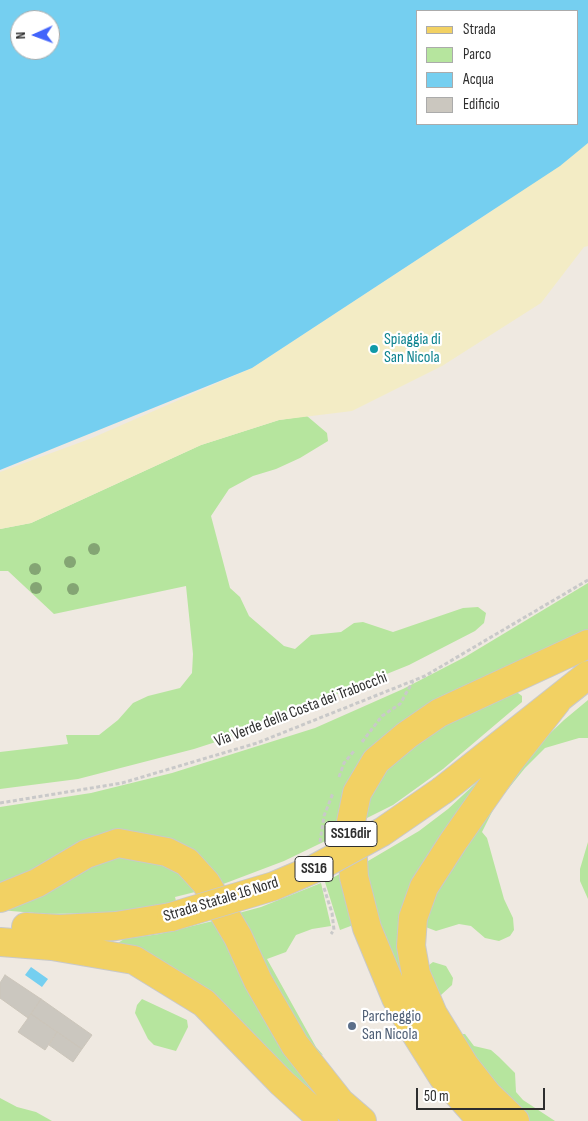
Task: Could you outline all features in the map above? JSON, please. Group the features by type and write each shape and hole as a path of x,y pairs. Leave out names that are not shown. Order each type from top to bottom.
{"main road":[{"name":"SS16dir","path":"482,1121 443,1078 416,1034 396,998 370,935 354,877 351,822 357,793 376,761 407,735 439,713 588,644"},
{"name":"Strada Statale 16 Nord","path":"0,924 59,929 116,926 172,917 274,886 316,868 382,832 443,790 588,675"},
{"path":"516,1121 488,1094 465,1066 433,1014 416,974 411,946 413,918 424,887 453,842 509,762 557,700"},
{"path":"0,898 37,883 86,854 118,843 167,852 187,862 206,883 233,929 258,981 295,1045 340,1102 362,1121"},
{"path":"0,942 52,946 134,960 204,1003 282,1083 324,1121"}],"path":[{"name":"Via Verde della Costa dei Trabocchi","path":"0,803 122,784 257,743 425,676 588,580"}],"green space":[{"path":"307,416 327,433 328,441 300,458 276,469 253,476 229,489 211,516 230,588 240,597 249,616 284,646 295,649 311,635 341,632 354,623 363,622 393,632 463,608 478,607 486,613 484,623 475,631 409,665 228,738 194,749 78,779 0,789 0,752 68,744 66,735 99,735 118,720 133,703 148,696 180,688 192,673 193,654 186,586 54,614 8,571 0,571 0,529 31,523 201,445 279,420"},
{"path":"588,583 588,635 413,724 346,831 284,861 218,886 179,850 41,865 0,886 0,807 91,793 172,773 315,728 403,689 465,657"},
{"path":"514,690 522,696 522,702 443,769 393,805 359,822 361,803 402,746"},
{"path":"588,700 588,738 579,738 545,748 525,768 496,804 482,832 487,838 504,899 513,918 514,930 510,936 499,941 485,938 471,926 459,924 436,931 423,926 436,886 522,760"},
{"path":"491,769 406,934 489,1121 390,965 363,864 419,831 448,809"},
{"path":"588,842 588,899 580,881 580,869"},
{"path":"103,853 159,853 207,889 175,897 176,901 145,909 107,913 46,914 0,910"},
{"path":"347,870 356,924 340,930 325,882"},
{"path":"321,883 331,926 312,929 296,935 286,952 267,959 316,1047 323,1055 314,1052 281,1001 239,913 261,907"},
{"path":"213,921 356,1121 336,1121 118,943 124,939 159,934"},
{"path":"433,962 446,966 453,978 452,985 441,995 435,996 425,968"},
{"path":"142,999 187,1020 188,1027 176,1051 154,1045 148,1039 135,1013 137,1005"},
{"path":"461,1034 465,1034 474,1046 491,1050 499,1057 515,1073 516,1092 523,1100 555,1121 529,1121 499,1098"},
{"path":"0,1098 17,1107 36,1112 52,1121 0,1121"}],"sand":[{"name":"Spiaggia di San Nicola","path":"588,143 588,246 584,247 541,303 442,366 352,411 279,420 201,445 31,523 0,529 0,472 92,438 252,368 490,212"}],"water":[{"path":"0,0 588,0 588,143 560,166 252,368 0,470"},
{"path":"31,967 48,979 42,987 25,975"}],"building":[{"path":"5,975 41,999 28,1018 0,998 0,983"},
{"path":"41,999 92,1035 82,1049 31,1014"},
{"path":"31,1014 57,1032 45,1050 18,1032"},
{"path":"57,1032 82,1049 73,1062 49,1045"}],"place":[{"name":"Spiaggia di San Nicola","path":"374,349"},
{"name":"Parcheggio San Nicola","path":"352,1026"}]}
